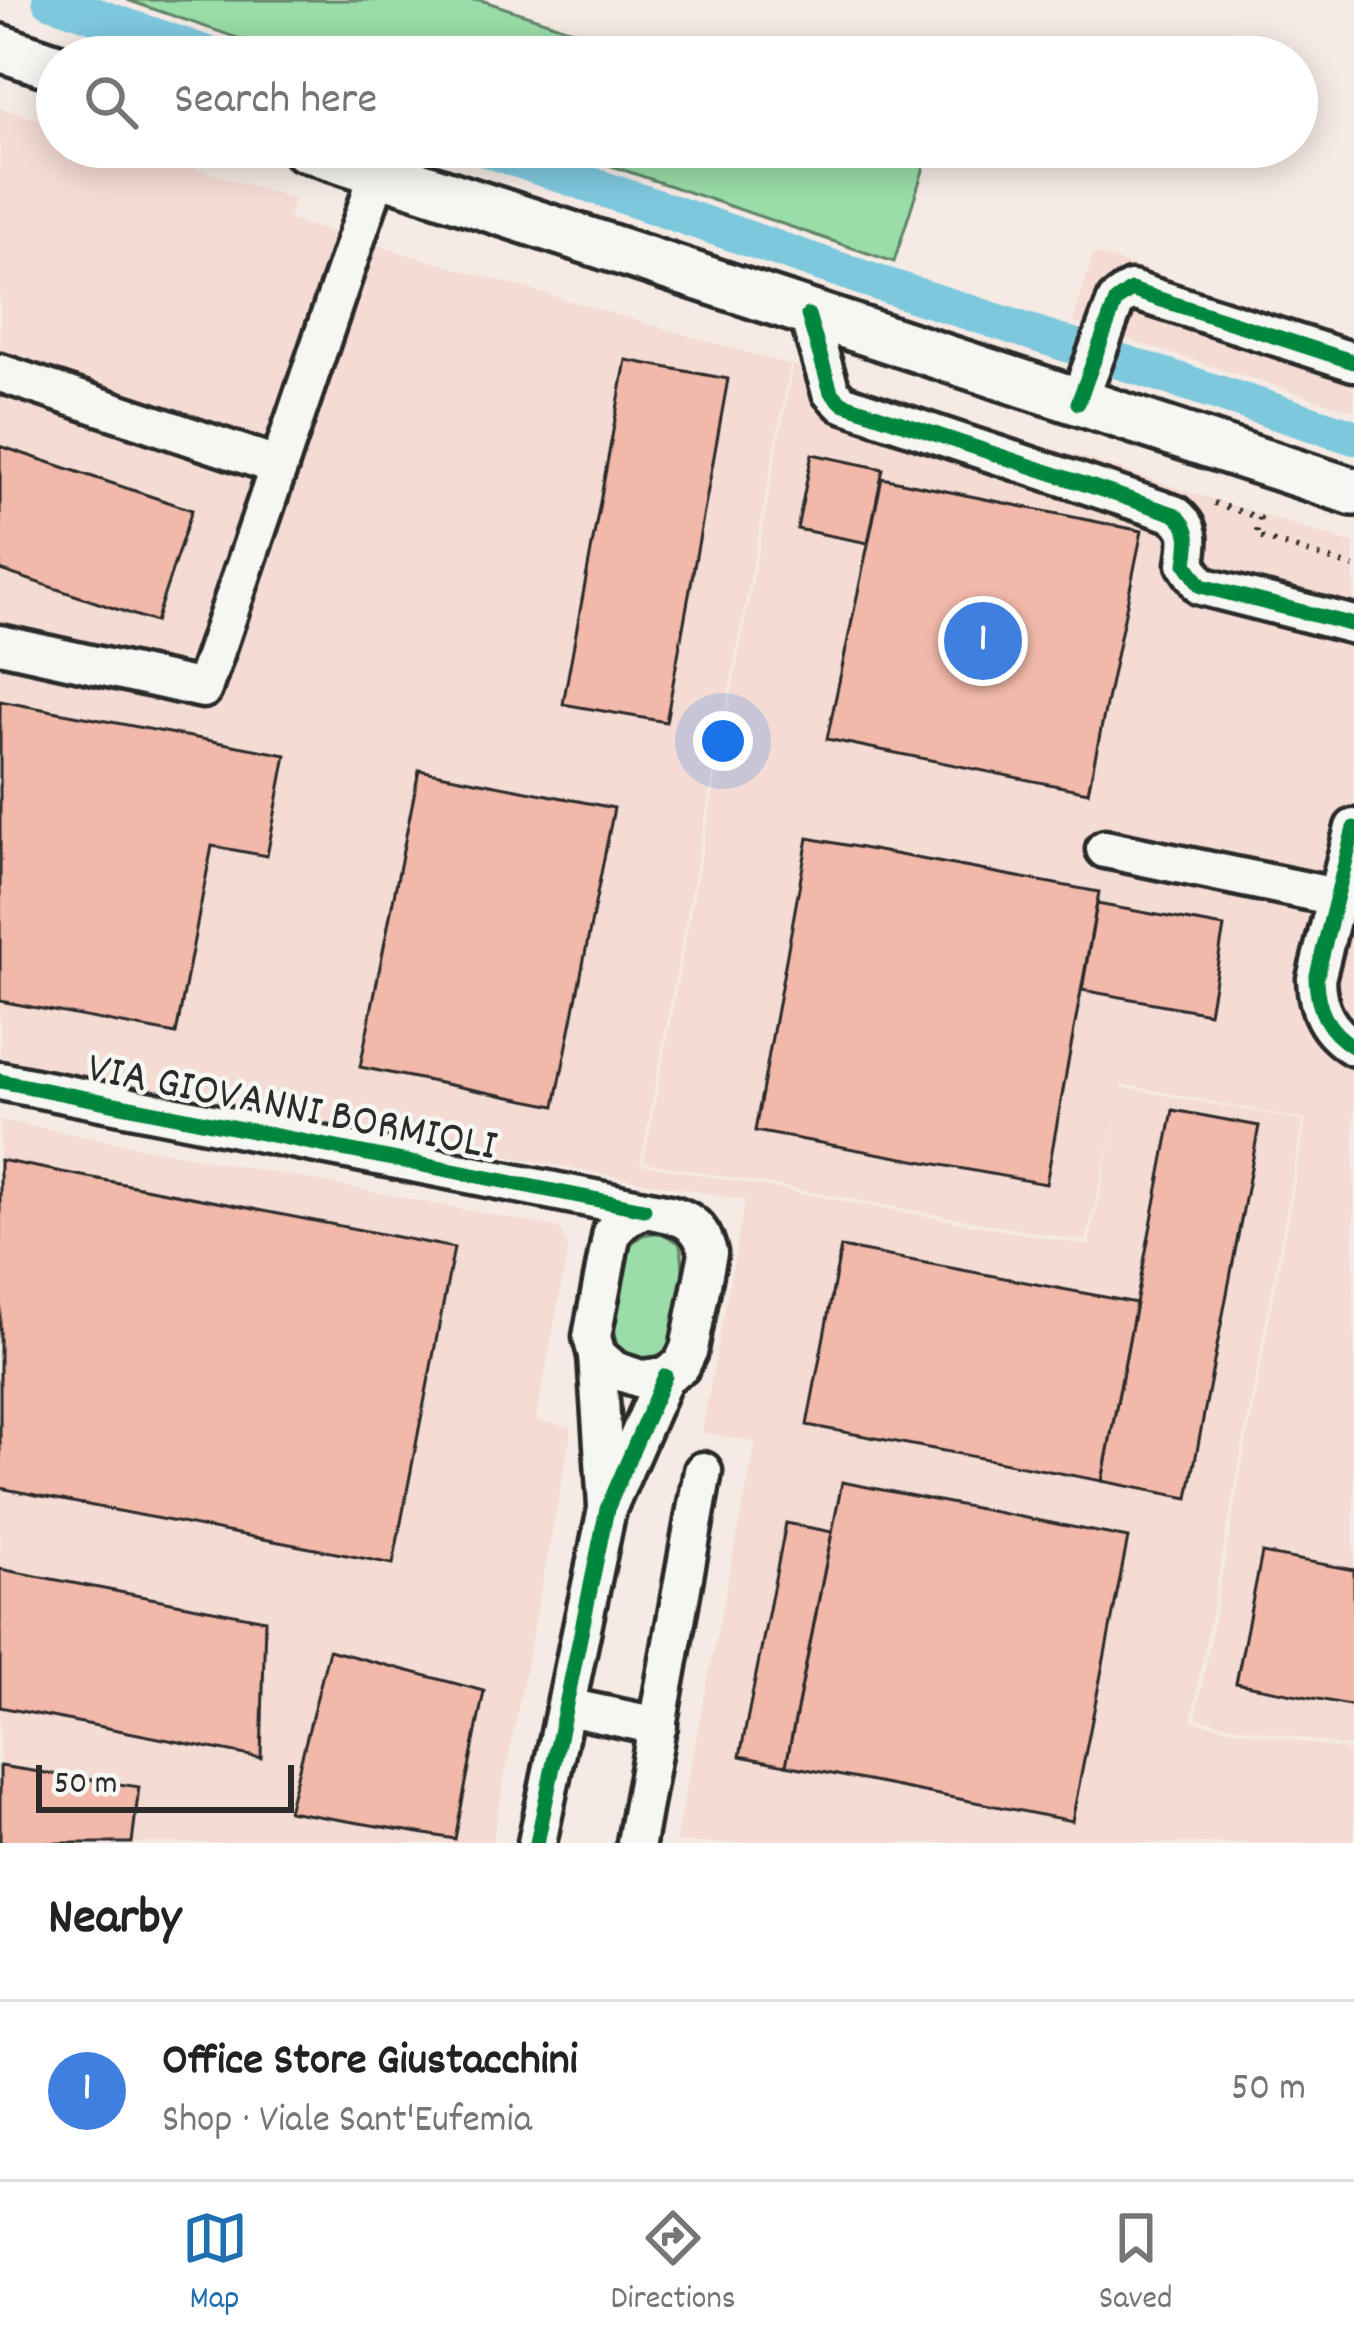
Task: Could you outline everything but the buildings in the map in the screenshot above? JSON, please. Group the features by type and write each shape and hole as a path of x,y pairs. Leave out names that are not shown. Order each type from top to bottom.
{"main road":[{"path":"0,48 36,60"},
{"path":"367,168 808,315 1085,386 1354,492"}],"street":[{"path":"0,644 203,689 379,172"},
{"path":"1085,386 1122,293 1141,292 1354,362"},
{"path":"808,315 831,392 842,403 1174,514 1190,535 1186,564 1191,577 1202,586 1354,624"},
{"path":"0,374 278,466"},
{"path":"1354,828 1316,979 1317,1002 1329,1028 1354,1047"},
{"path":"1105,849 1336,897"},
{"name":"VIA GIOVANNI BORMIOLI","path":"0,1081 685,1217 704,1237 708,1253 688,1349 681,1366 665,1376 607,1509 536,1843"},
{"name":"VIA GIOVANNI BORMIOLI","path":"572,1196 592,1207 613,1232 592,1337 598,1354 607,1509"},
{"path":"613,1232 626,1217 644,1210"},
{"path":"598,1354 614,1370 641,1379 665,1376"},
{"path":"637,1843 703,1471"},
{"path":"567,1708 658,1726"}],"shaded area":[{"path":"0,108 36,119 36,168 194,168 293,199 289,220 790,365 640,1164 1089,1246 1117,1111 1086,1241 644,1162 793,366 1354,544 1354,1748 1196,1718 1306,1120 1120,1087 1303,1121 1191,1721 1354,1752 1354,1843 675,1843 756,1442 702,1432 745,1200 0,1063"},
{"path":"1094,253 1354,344 1354,411 1073,322"},
{"path":"0,1120 559,1228 568,1249 536,1420 572,1428 492,1843 0,1843"}],"green space":[{"path":"127,0 481,0 578,32 577,36 232,36"},
{"path":"618,168 924,168 894,262"},
{"path":"660,1232 679,1243 682,1252 678,1314 665,1350 638,1360 617,1345 612,1325 628,1246 643,1235"}],"waterway":[{"path":"50,0 155,36"},
{"path":"541,168 1354,437"}],"cycle path":[{"path":"1078,403 1116,301 1131,290 1354,362"},
{"path":"808,315 831,392 842,403 1174,514 1187,531 1186,564 1201,586 1354,625"},
{"path":"1354,828 1316,979 1325,1018 1354,1047"},
{"path":"0,1081 644,1209"},
{"path":"537,1843 607,1509 665,1376"}],"place":[{"name":"Office Store Giustacchini","path":"983,641"}]}
